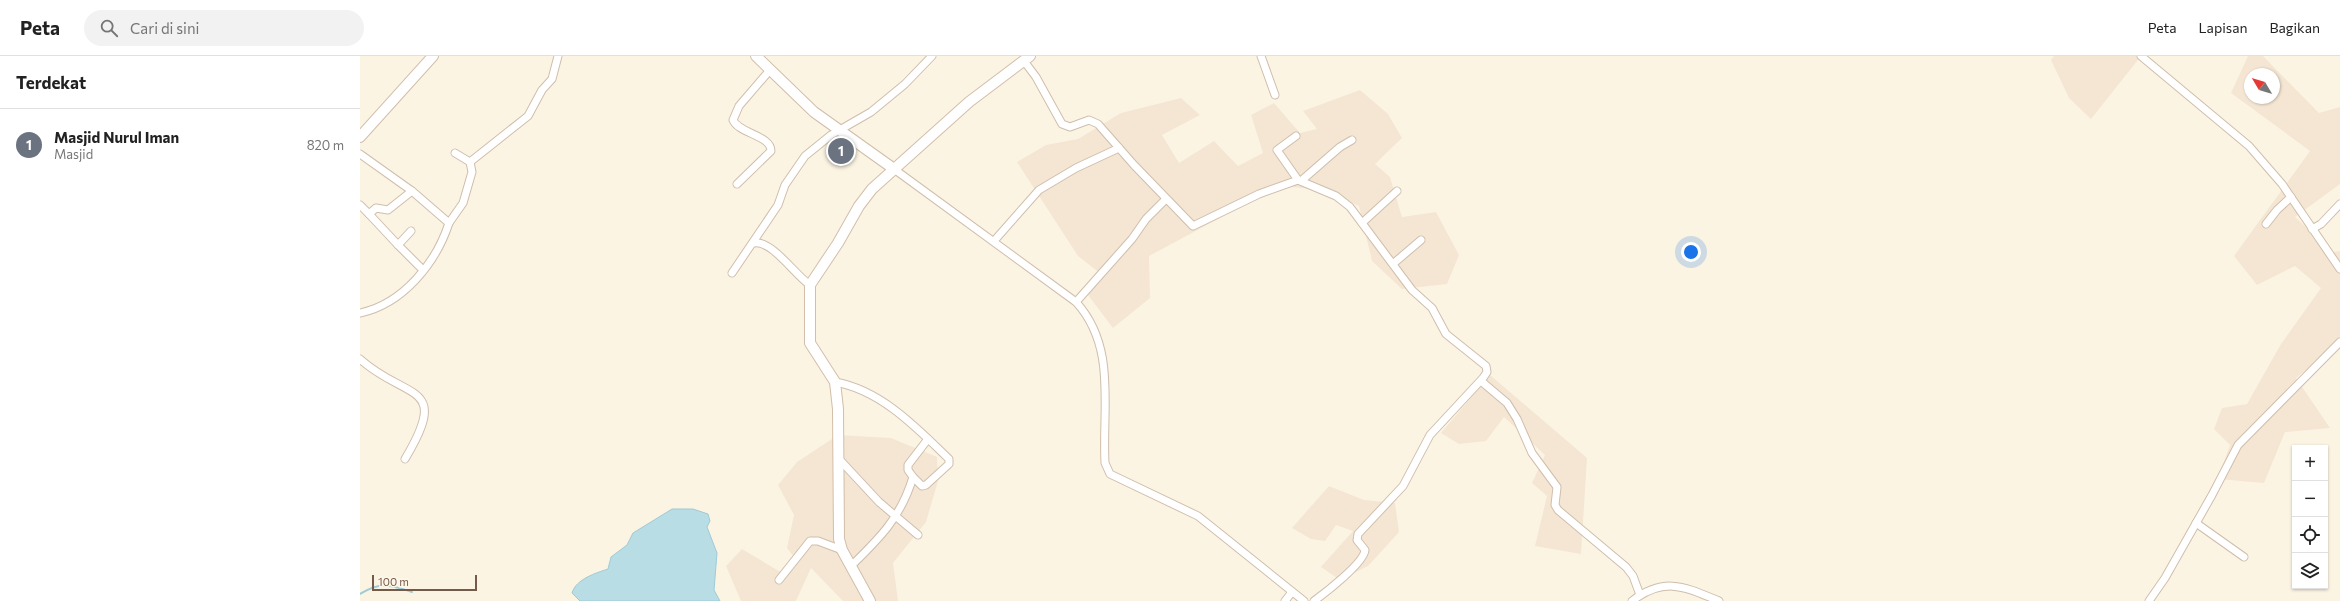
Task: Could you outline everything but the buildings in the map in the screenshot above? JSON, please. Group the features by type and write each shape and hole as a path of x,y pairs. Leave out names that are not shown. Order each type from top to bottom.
{"street":[{"path":"360,137 432,56"},
{"path":"470,162 528,116 542,90 552,79 558,56"},
{"path":"756,56 814,112 994,241 1076,302 1091,320 1102,352 1104,455 1107,471 1120,480 1178,505 1198,516 1304,601"},
{"path":"732,273 754,243 778,205 785,185 795,168 814,147 868,114 892,95 932,56"},
{"path":"1261,56 1275,95"},
{"path":"2141,56 2249,146 2282,184 2340,269"},
{"path":"870,601 842,550 838,525 838,409 835,382 810,343 810,285 838,243 864,198 969,102 1027,58 1062,124 1070,127 1089,120 1094,121 1189,223 1195,226 1258,194 1300,181 1352,140"},
{"path":"737,184 771,151 771,146 765,140 739,127 733,120 739,106 770,70"},
{"path":"1296,136 1277,150 1300,181 1342,200 1394,263 1412,290 1432,308 1446,334 1486,366 1487,372 1481,381 1430,435 1403,486 1358,534 1357,540 1365,552 1362,559 1336,584 1314,601"},
{"path":"994,241 1038,190 1076,168 1119,148"},
{"path":"360,313 377,308 398,297 423,270 442,242 449,223 463,203 472,172 470,162 455,153"},
{"path":"360,154 412,191 449,223"},
{"path":"369,214 376,208 388,210 412,191"},
{"path":"1362,223 1397,191"},
{"path":"2266,224 2277,210 2291,197"},
{"path":"1076,302 1132,239 1146,219 1166,199"},
{"path":"2312,229 2321,224 2340,204"},
{"path":"360,205 423,270"},
{"path":"398,245 411,231"},
{"path":"1394,263 1421,240"},
{"path":"754,243 761,243 770,247 810,285"},
{"path":"2149,601 2196,523 2233,453 2243,438 2340,342"},
{"path":"360,359 374,371 413,393 425,405 426,413 422,426 405,459"},
{"path":"1481,381 1507,403 1517,419 1532,453 1557,487 1555,502 1558,510 1626,566 1633,576 1640,595"},
{"path":"835,382 861,389 896,412 928,439 950,461 929,484 924,486 913,477 908,470 908,465 928,439"},
{"path":"839,459 879,502 918,535"},
{"path":"851,566 897,517 907,496 913,477"},
{"path":"2196,523 2244,557"},
{"path":"779,580 810,541 818,541 842,550"},
{"path":"1632,601 1655,587 1674,586 1719,601"},
{"path":"1285,601 1292,592"}],"shaded area":[{"path":"2054,56 2141,56 2091,119 2069,98 2051,60"},
{"path":"2248,56 2263,56 2275,68 2244,68 2244,103 2231,93"},
{"path":"2280,73 2319,113 2340,107 2340,184 2295,217 2333,252 2340,251 2340,342 2296,378 2330,428 2285,432 2264,483 2218,479 2230,445 2214,429 2222,408 2247,404 2281,344 2321,288 2295,266 2257,285 2234,256 2310,151 2246,104 2280,104"},
{"path":"1360,90 1388,114 1402,138 1375,164 1390,177 1402,217 1436,212 1459,255 1447,284 1402,289 1372,261 1359,206 1324,190 1280,186 1149,256 1150,298 1113,328 1088,295 1101,274 1078,256 1017,162 1046,145 1078,139 1121,113 1181,98 1200,115 1162,135 1179,163 1214,141 1238,166 1263,153 1251,115 1274,103 1300,133 1317,129 1303,111"},
{"path":"1490,375 1587,458 1581,554 1535,546 1547,496 1532,483 1545,455 1504,417 1486,441 1459,444 1441,433"},
{"path":"838,435 891,438 937,457 938,481 926,522 893,563 898,601 843,601 811,568 796,601 741,601 726,566 742,549 784,574 798,562 787,548 794,515 778,485 797,462"},
{"path":"1329,486 1364,500 1395,503 1399,532 1368,566 1340,580 1321,567 1353,531 1336,525 1325,541 1311,539 1292,528"}],"water":[{"path":"672,509 693,509 708,514 710,521 707,527 717,553 714,590 720,601 580,601 572,593 574,588 582,580 608,569 611,557 627,545 633,533"}],"waterway":[{"path":"360,594 374,587 380,586 391,586 412,592"}],"place":[{"name":"Masjid Nurul Iman","path":"841,151"}]}
